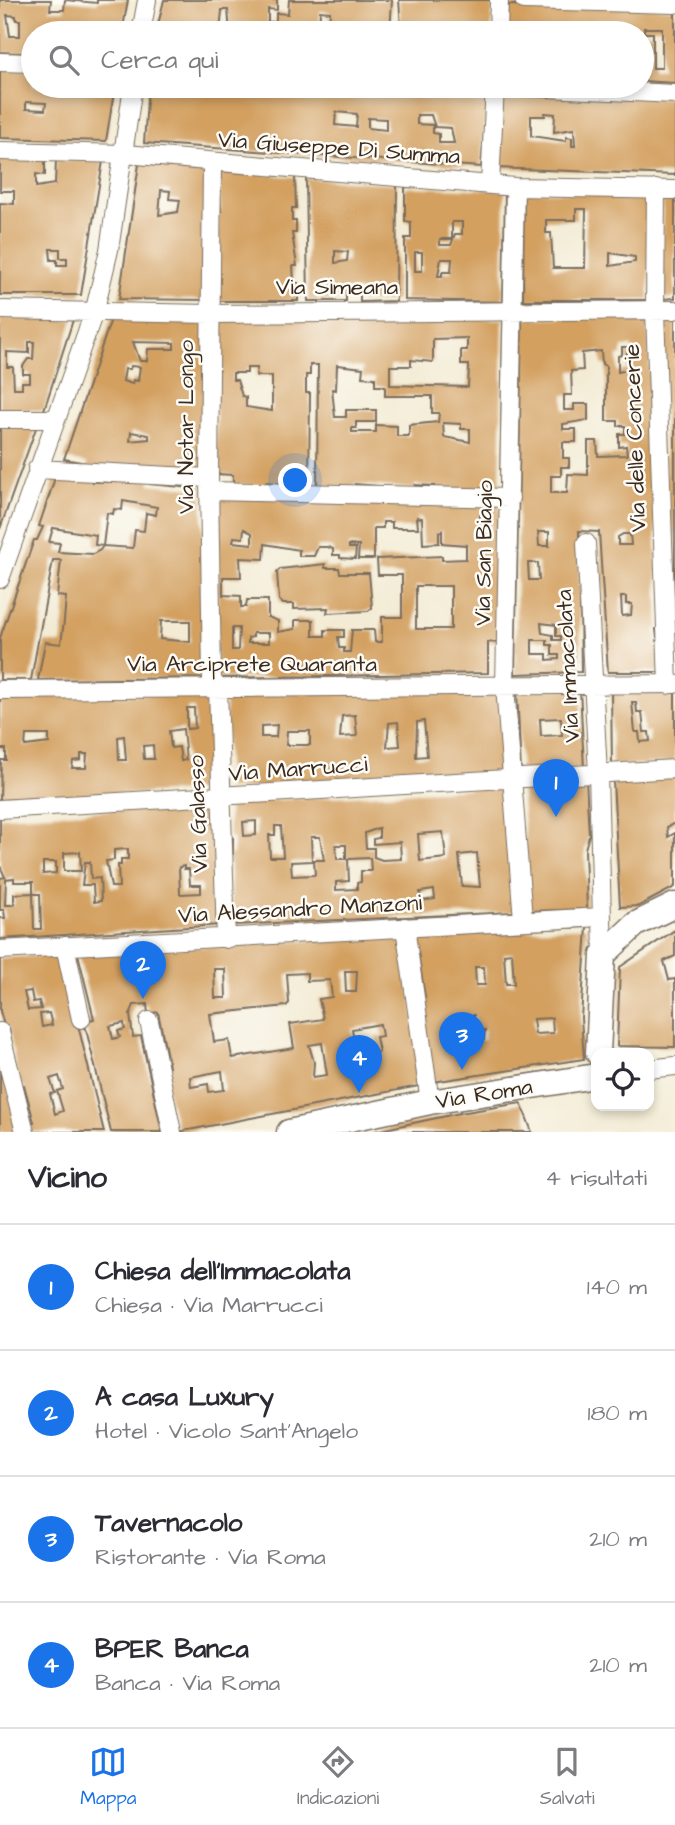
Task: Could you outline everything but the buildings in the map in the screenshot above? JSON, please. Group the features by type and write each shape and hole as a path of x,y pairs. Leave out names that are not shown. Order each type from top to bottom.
{"street":[{"path":"143,21 146,0"},
{"path":"498,21 499,0"},
{"path":"524,0 675,4"},
{"path":"0,62 21,63"},
{"path":"654,93 675,94"},
{"path":"0,579 95,309 125,155 132,98"},
{"path":"490,184 494,98"},
{"name":"Via Giuseppe Di Summa","path":"0,151 125,155 515,187 675,190"},
{"name":"Via Notar Longo","path":"212,163 209,485 212,680 218,688"},
{"name":"Via San Biagio","path":"515,187 505,686 523,920"},
{"name":"Via delle Concerie","path":"656,189 655,311 672,685"},
{"name":"Via Simeana","path":"0,310 95,309 211,314 675,310"},
{"path":"0,419 55,419"},
{"path":"37,469 209,485 510,498"},
{"name":"Via Immacolata","path":"586,543 598,774 603,955"},
{"name":"Via Arciprete Quaranta","path":"0,690 672,685"},
{"name":"Via Galasso","path":"218,688 226,939"},
{"name":"Via Marrucci","path":"0,810 675,769"},
{"path":"598,1048 603,955 636,924 675,905"},
{"name":"Via Alessandro Manzoni","path":"0,950 602,917"},
{"path":"405,927 430,1102"},
{"path":"65,946 81,1018"},
{"path":"149,1021 172,1132"},
{"path":"0,1032 25,1132"},
{"path":"654,1068 675,1066"},
{"name":"Via Roma","path":"297,1131 430,1102 591,1077"}],"place":[{"name":"Chiesa dell'Immacolata","path":"556,817"},
{"name":"A casa Luxury","path":"143,999"},
{"name":"Tavernacolo","path":"462,1070"},
{"name":"BPER Banca","path":"359,1093"}]}
